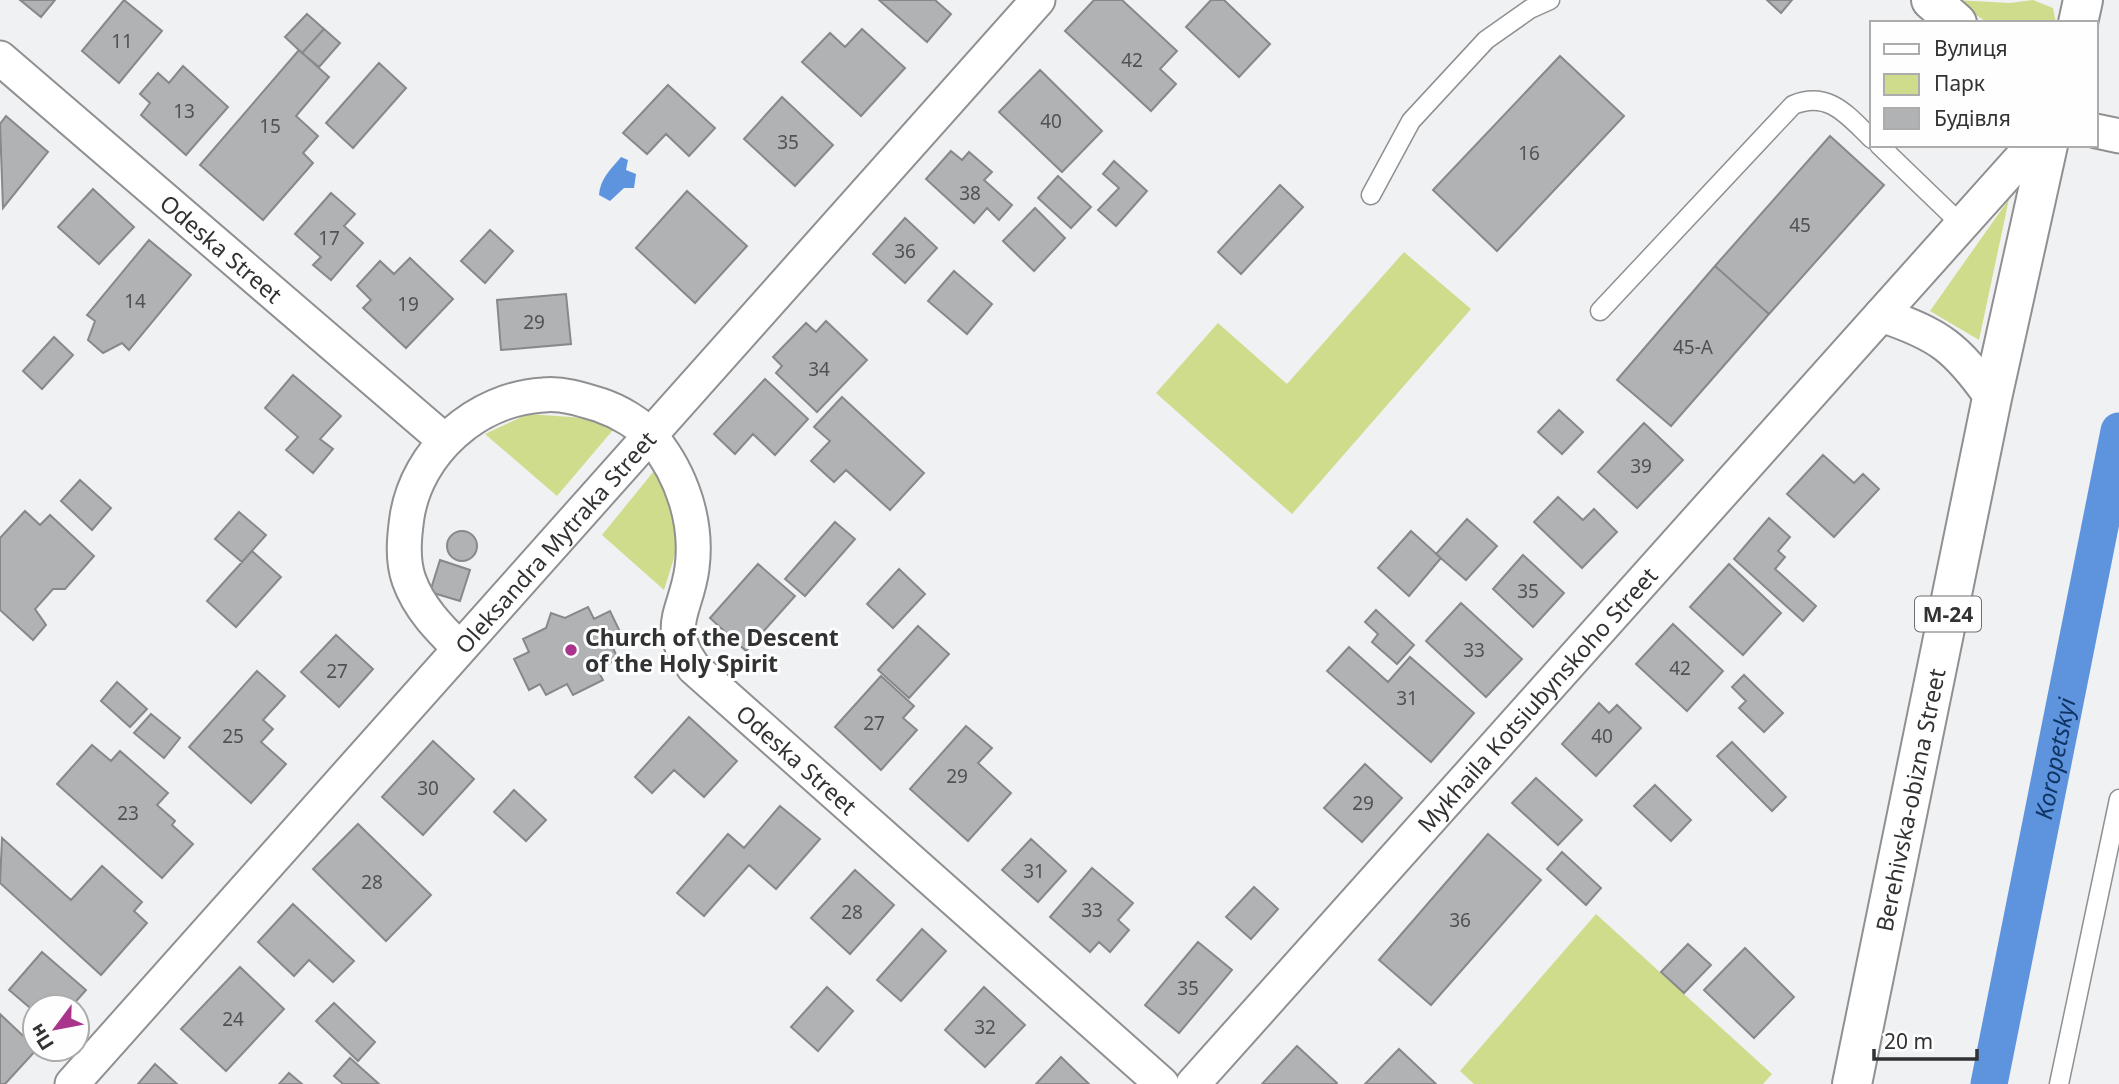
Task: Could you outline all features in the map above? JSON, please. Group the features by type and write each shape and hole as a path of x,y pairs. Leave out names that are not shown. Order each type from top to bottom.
{"main road":[{"path":"1931,0 1955,21"},
{"path":"2078,21 2083,0"},
{"name":"Berehivska-obizna Street","path":"1852,1084 1992,398 2048,147"}],"street":[{"name":"Oleksandra Mytraka Street","path":"72,1084 1038,0"},
{"name":"Odeska Street","path":"0,58 444,440"},
{"path":"2098,131 2119,135"},
{"name":"Mykhaila Kotsiubynskoho Street","path":"1193,1084 2031,147"},
{"path":"1881,315 1942,340 1968,364 1992,398"},
{"name":"Odeska Street","path":"459,648 427,614 409,580 403,542 409,502 421,473 444,440 488,412 542,395 573,396 615,410 651,437 672,466 687,501 693,540 692,568 677,636 681,650 694,668 1162,1084"}],"lane":[{"path":"1371,195 1394,150 1420,110 1486,40 1530,9 1550,0"},
{"path":"1600,311 1793,105 1807,99 1828,101 1870,137"},
{"path":"1880,147 1962,225"},
{"path":"2059,1084 2119,799"}],"green space":[{"path":"1954,0 2010,3 2033,0 2053,8 2056,21 1985,21"},
{"path":"2009,199 1979,340 1930,311"},
{"path":"1404,252 1471,309 1292,514 1156,393 1218,323 1287,384"},
{"path":"528,414 584,418 613,430 557,496 485,434"},
{"path":"654,471 665,489 678,545 664,590 602,535"},
{"path":"1596,914 1772,1074 1763,1084 1474,1084 1460,1071"}],"water":[{"path":"621,157 628,160 626,170 636,174 634,188 624,188 610,201 599,195 601,184"}],"building":[{"path":"20,0 55,0 41,17"},
{"path":"124,0 162,31 119,83 82,51"},
{"path":"879,0 935,0 951,14 927,42"},
{"path":"1094,0 1122,0 1177,51 1160,69 1176,84 1151,111 1065,31"},
{"path":"1211,0 1224,0 1270,44 1239,77 1186,27"},
{"path":"1767,0 1792,0 1781,13"},
{"path":"307,14 324,29 302,53 285,37"},
{"path":"324,29 340,43 319,67 302,53"},
{"path":"862,29 905,68 861,116 802,62 830,33 845,47"},
{"path":"299,50 329,77 296,116 318,136 303,153 313,163 263,220 200,165"},
{"path":"1560,56 1624,116 1497,251 1433,190"},
{"path":"379,63 406,88 353,148 326,123"},
{"path":"183,66 228,107 186,155 141,115 150,103 140,94 158,73 169,83"},
{"path":"1040,70 1102,131 1062,172 999,112"},
{"path":"668,85 715,128 689,156 666,134 647,154 623,133"},
{"path":"782,97 833,145 795,186 744,139"},
{"path":"6,116 48,152 3,208 0,124"},
{"path":"1830,136 1884,185 1769,314 1715,266"},
{"path":"951,151 962,160 969,152 992,172 984,180 1012,205 999,220 987,208 974,223 926,179"},
{"path":"1114,161 1147,191 1116,226 1098,210 1119,188 1103,174"},
{"path":"1058,176 1091,207 1071,228 1038,198"},
{"path":"1280,185 1303,207 1241,274 1218,252"},
{"path":"93,189 134,227 99,264 58,227"},
{"path":"687,191 747,246 695,303 636,248"},
{"path":"331,193 355,214 344,226 363,243 331,280 313,265 321,257 295,234"},
{"path":"1035,208 1065,238 1034,271 1003,241"},
{"path":"905,218 937,248 905,283 873,254"},
{"path":"490,230 513,251 485,283 461,261"},
{"path":"149,240 191,275 129,350 122,343 103,353 88,340 95,321 87,315"},
{"path":"410,258 453,299 406,348 363,308 371,300 357,286 380,261 394,274"},
{"path":"1715,266 1769,314 1671,426 1617,380"},
{"path":"954,271 992,304 967,334 928,301"},
{"path":"566,294 571,344 501,350 497,300"},
{"path":"826,321 867,360 817,412 776,373 782,366 773,357 806,323 816,332"},
{"path":"54,337 73,355 42,389 23,371"},
{"path":"293,375 341,416 320,439 333,449 313,473 286,450 298,437 265,408"},
{"path":"765,379 808,419 775,455 753,434 735,454 714,434"},
{"path":"842,397 924,473 890,510 846,470 834,482 811,461 830,441 814,427"},
{"path":"1559,410 1583,432 1562,454 1538,432"},
{"path":"1644,423 1683,460 1637,508 1598,472"},
{"path":"1823,455 1854,483 1863,474 1879,489 1834,537 1787,494"},
{"path":"80,480 111,508 92,530 61,501"},
{"path":"1558,497 1583,520 1594,509 1617,532 1582,568 1534,522"},
{"path":"25,511 40,525 50,515 94,556 65,589 53,589 35,609 46,625 33,640 0,610 0,538"},
{"path":"239,512 266,535 242,562 215,539"},
{"path":"1769,518 1790,537 1778,551 1785,557 1775,569 1816,606 1803,621 1734,559"},
{"path":"1467,519 1497,546 1466,580 1436,554"},
{"path":"835,522 855,539 805,596 785,579"},
{"path":"462,531 473,535 477,546 473,557 462,561 451,557 447,546 451,535"},
{"path":"1411,531 1441,558 1409,596 1378,568"},
{"path":"252,551 281,577 236,627 207,601"},
{"path":"1523,555 1564,593 1533,627 1493,589"},
{"path":"440,560 470,570 460,601 430,592"},
{"path":"758,564 795,596 746,651 710,618"},
{"path":"1729,564 1781,613 1743,655 1690,607"},
{"path":"899,569 925,594 893,628 867,604"},
{"path":"1461,603 1522,659 1486,697 1426,641"},
{"name":"Church of the Descent of the Holy Spirit","path":"588,607 594,619 610,611 625,642 613,648 618,659 597,669 603,680 573,695 567,684 546,695 540,684 529,690 514,659 529,652 523,639 546,628 551,613 565,618"},
{"path":"1376,610 1414,645 1397,664 1372,642 1378,634 1365,622"},
{"path":"1673,624 1723,671 1687,711 1636,664"},
{"path":"918,626 949,654 909,698 878,670"},
{"path":"336,635 373,669 339,707 301,672"},
{"path":"1349,647 1388,682 1410,657 1474,713 1431,762 1327,671"},
{"path":"257,671 285,696 263,720 273,729 261,742 286,764 251,803 189,747"},
{"path":"1744,675 1783,713 1764,732 1739,708 1746,701 1732,687"},
{"path":"881,676 914,706 903,718 917,730 881,770 835,727"},
{"path":"117,682 147,709 130,727 101,701"},
{"path":"1599,703 1609,713 1617,705 1641,728 1596,776 1562,744"},
{"path":"151,714 180,738 164,758 134,733"},
{"path":"689,717 737,761 704,797 674,770 652,793 635,777"},
{"path":"966,726 992,748 978,763 1011,793 968,841 910,789"},
{"path":"433,741 474,779 423,835 382,797"},
{"path":"1732,742 1786,797 1772,811 1717,756"},
{"path":"92,745 111,761 120,751 168,793 157,805 175,821 172,825 193,844 162,878 57,784"},
{"path":"1365,764 1402,798 1362,842 1324,808"},
{"path":"1536,778 1582,820 1558,845 1512,803"},
{"path":"1655,785 1691,820 1671,841 1634,806"},
{"path":"514,790 546,820 526,841 494,812"},
{"path":"780,806 820,839 776,889 749,865 704,916 677,893 728,834 744,848"},
{"path":"358,824 431,895 386,941 313,869"},
{"path":"1488,834 1541,880 1431,1005 1379,960"},
{"path":"2,838 71,900 102,866 142,902 134,911 147,923 101,975 0,883"},
{"path":"1031,839 1066,871 1038,902 1002,870"},
{"path":"1562,852 1601,888 1586,905 1547,869"},
{"path":"1092,868 1133,903 1118,920 1129,930 1110,952 1099,942 1090,952 1050,917"},
{"path":"855,870 894,905 850,954 811,918"},
{"path":"1254,887 1278,909 1251,939 1226,917"},
{"path":"293,904 354,961 333,982 309,960 294,976 258,942"},
{"path":"922,929 946,951 901,1001 877,980"},
{"path":"1198,942 1232,970 1179,1033 1145,1005"},
{"path":"1688,944 1711,965 1684,993 1661,972"},
{"path":"1745,948 1794,997 1754,1038 1704,990"},
{"path":"42,952 86,990 83,993 21,993 21,1000 9,990"},
{"path":"240,967 284,1009 226,1071 181,1029"},
{"path":"827,987 853,1011 818,1051 791,1027"},
{"path":"984,987 1025,1025 985,1067 945,1030"},
{"path":"334,1003 375,1042 358,1061 316,1021"},
{"path":"0,1014 21,1034 21,1063 24,1063 5,1084 0,1084"},
{"path":"1297,1046 1337,1083 1262,1084"},
{"path":"1399,1049 1436,1084 1365,1084"},
{"path":"1061,1057 1089,1084 1036,1084"},
{"path":"350,1058 379,1084 343,1084 334,1076"},
{"path":"155,1064 177,1084 138,1084"},
{"path":"289,1073 302,1084 279,1084"}],"waterway":[{"name":"Koropetskyi","path":"1989,1084 2119,431"}],"place":[{"name":"Church of the Descent of the Holy Spirit","path":"571,650"}]}
